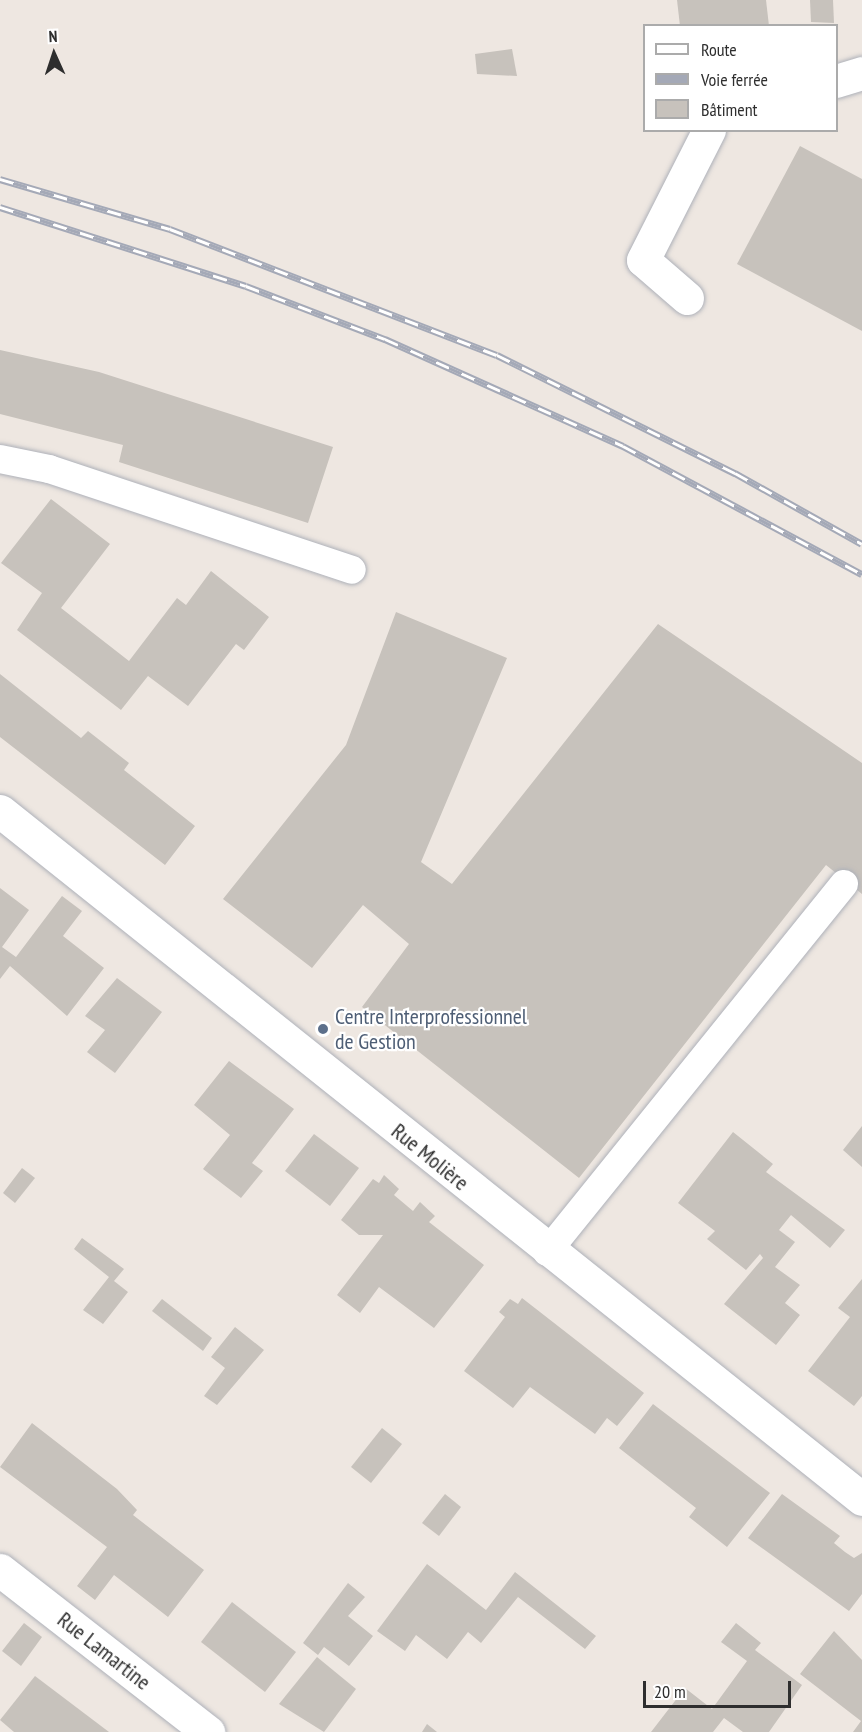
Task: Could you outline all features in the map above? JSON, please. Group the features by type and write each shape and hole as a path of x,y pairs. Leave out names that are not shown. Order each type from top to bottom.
{"street":[{"path":"838,81 862,73"},
{"path":"687,298 643,260 708,132"},
{"name":"Rue Molière","path":"0,811 548,1252 862,1500"},
{"name":"Rue Lamartine","path":"0,1570 208,1732"}],"lane":[{"path":"0,459 49,469 352,570"},
{"path":"548,1252 844,884"}],"building":[{"path":"677,0 766,0 769,24 680,24"},
{"path":"810,0 833,0 834,23 811,22"},
{"path":"512,49 517,76 477,74 475,54"},
{"path":"800,146 862,179 862,331 737,264"},
{"path":"0,350 99,372 333,447 308,523 119,462 123,445 0,414"},
{"path":"51,499 110,544 61,608 129,661 177,598 186,605 211,571 269,617 244,650 236,644 188,706 148,676 121,710 17,630 42,593 1,563"},
{"path":"396,612 507,658 421,862 452,884 658,624 862,763 862,894 826,865 579,1178 362,1007 409,944 363,905 312,968 223,899 346,745"},
{"path":"0,674 81,738 88,731 129,763 124,770 195,826 165,865 0,737"},
{"path":"0,888 29,910 2,947 16,957 62,896 82,911 63,936 104,968 67,1016 10,966 0,979"},
{"path":"117,978 162,1012 115,1073 87,1052 105,1030 85,1016"},
{"path":"229,1061 294,1109 252,1163 263,1171 241,1198 203,1169 230,1135 194,1105"},
{"path":"862,1126 862,1167 843,1150"},
{"path":"733,1132 773,1164 766,1172 845,1230 830,1248 791,1215 779,1230 795,1242 775,1267 800,1285 785,1303 800,1315 776,1345 724,1304 763,1258 760,1254 746,1270 707,1239 715,1231 678,1203"},
{"path":"314,1134 359,1168 330,1206 285,1171"},
{"path":"22,1168 35,1178 15,1203 3,1193"},
{"path":"384,1175 399,1189 394,1195 413,1211 420,1202 435,1216 429,1222 484,1265 434,1328 379,1287 360,1313 337,1295 383,1235 359,1235 341,1220 373,1179 379,1183"},
{"path":"82,1238 124,1269 114,1281 128,1292 103,1324 83,1310 109,1277 74,1249"},
{"path":"862,1279 862,1396 854,1406 808,1371 850,1317 838,1308"},
{"path":"522,1298 644,1393 617,1426 607,1418 595,1434 530,1387 513,1408 464,1371 505,1317 499,1312 510,1299 518,1304"},
{"path":"162,1299 212,1338 203,1351 152,1311"},
{"path":"235,1327 264,1350 217,1405 204,1396 225,1368 211,1357"},
{"path":"653,1404 770,1493 727,1547 689,1517 696,1508 619,1448"},
{"path":"32,1423 117,1489 137,1510 133,1515 204,1570 168,1617 114,1575 95,1600 77,1586 107,1547 0,1467"},
{"path":"382,1428 402,1444 371,1483 351,1467"},
{"path":"445,1494 461,1507 439,1536 422,1523"},
{"path":"782,1494 840,1536 834,1543 845,1552 854,1558 862,1553 862,1594 849,1611 748,1538"},
{"path":"427,1564 486,1610 515,1572 596,1636 585,1649 518,1597 481,1643 468,1632 447,1659 416,1635 405,1651 377,1631"},
{"path":"348,1583 365,1597 348,1616 373,1636 349,1666 324,1647 318,1655 303,1643"},
{"path":"232,1602 296,1652 265,1692 201,1642"},
{"path":"24,1623 42,1637 21,1666 2,1651"},
{"path":"736,1623 761,1643 755,1650 802,1685 769,1732 743,1732 724,1718 713,1732 651,1732 685,1688 712,1709 747,1661 721,1642"},
{"path":"834,1631 862,1660 862,1732 853,1732 861,1721 800,1674"},
{"path":"317,1657 356,1689 324,1732 279,1704"},
{"path":"35,1676 109,1732 14,1732 0,1720"},
{"path":"427,1724 437,1732 422,1732"}],"railway":[{"path":"0,179 170,229 497,355 735,473 862,544"},
{"path":"0,207 246,286 385,339 623,446 862,574"}],"place":[{"name":"Centre Interprofessionnel de Gestion","path":"323,1029"}]}
